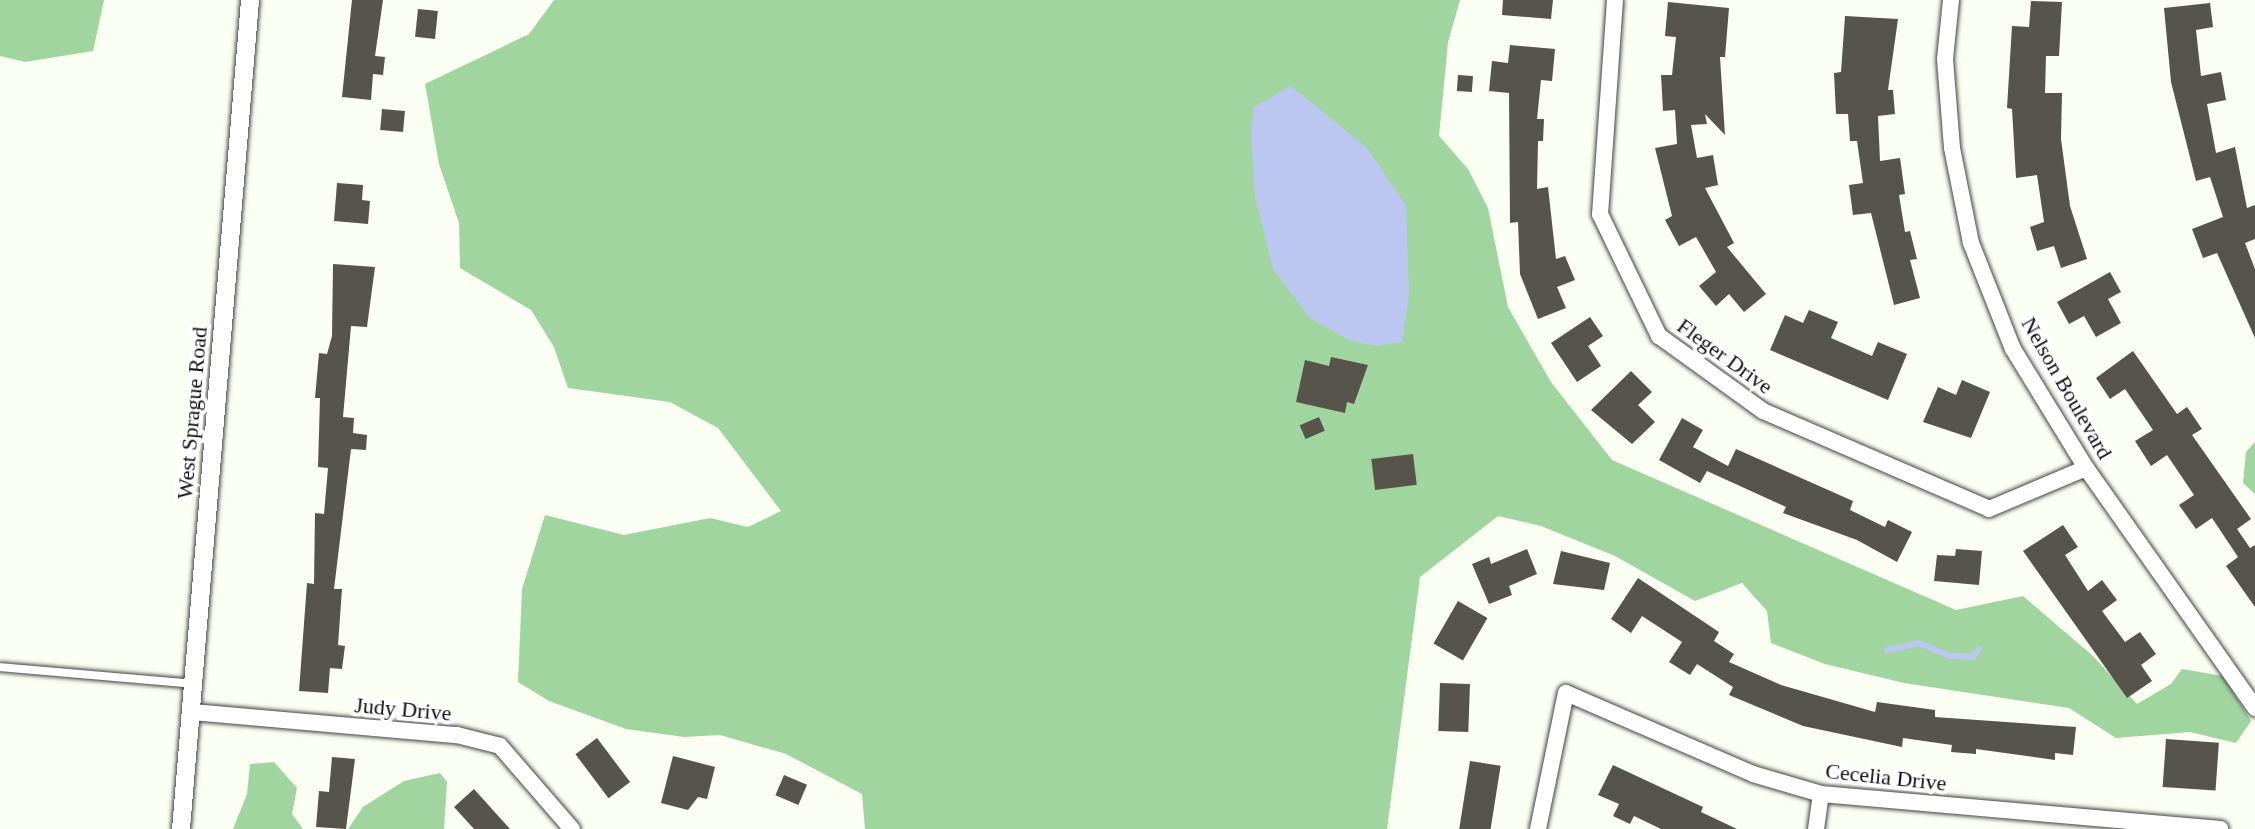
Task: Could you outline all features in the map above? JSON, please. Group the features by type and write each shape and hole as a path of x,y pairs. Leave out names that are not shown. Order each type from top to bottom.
{"street":[{"name":"West Sprague Road","path":"181,829 250,0"},
{"name":"Fleger Drive","path":"1615,0 1600,214 1659,336 1763,411 1989,509 2086,468"},
{"name":"Nelson Boulevard","path":"1951,0 1945,59 1952,148 1971,243 2013,349 2086,468 2255,708"},
{"name":"Cecelia Drive","path":"1538,829 1566,693 1753,774 1821,794 2220,829"},
{"name":"Judy Drive","path":"192,712 457,735 500,746 572,829"},
{"path":"1816,829 1821,794"}],"lane":[{"path":"0,667 194,684"}],"green space":[{"path":"0,0 104,0 93,51 25,62 0,56"},
{"path":"554,0 1460,0 1448,42 1439,136 1468,169 1488,208 1508,307 1551,382 1612,460 1956,610 2023,596 2093,656 2137,704 2171,684 2182,669 2223,676 2251,721 2236,743 2190,732 2116,738 2069,708 1904,683 1825,664 1771,643 1767,611 1742,583 1695,601 1615,556 1541,526 1498,516 1420,577 1387,829 865,829 862,794 786,754 720,735 684,737 626,729 549,701 518,682 522,589 545,515 624,535 710,518 748,527 781,511 718,428 670,402 568,388 554,347 531,310 460,268 459,223 439,164 425,84 529,34"},
{"path":"2255,442 2255,494 2243,483 2246,452"},
{"path":"274,762 297,788 292,814 303,829 233,829 247,794 250,764"},
{"path":"440,773 447,782 444,829 348,829 363,807 404,781"}],"water":[{"path":"1291,86 1367,148 1406,205 1409,294 1402,342 1376,346 1349,340 1310,318 1273,269 1255,195 1251,134 1254,107"}],"building":[{"path":"352,0 383,0 375,56 385,57 383,75 373,74 371,100 342,97"},
{"path":"1503,0 1553,0 1551,19 1502,15"},
{"path":"2031,1 2062,2 2059,56 2046,56 2045,93 2062,93 2061,139 2070,206 2087,259 2061,268 2054,246 2037,251 2030,227 2044,222 2037,175 2016,178 2012,109 2007,108 2012,26 2029,27"},
{"path":"1668,2 1729,8 1725,57 1720,57 1725,135 1705,114 1707,124 1691,125 1697,158 1713,155 1718,185 1705,188 1734,243 1727,247 1766,294 1744,312 1729,294 1716,306 1699,286 1716,272 1696,237 1679,246 1665,220 1672,216 1655,148 1677,144 1675,110 1663,111 1661,75 1672,75 1676,37 1665,36"},
{"path":"2210,3 2213,27 2196,30 2201,76 2221,72 2226,100 2207,104 2216,153 2235,147 2247,208 2255,205 2255,239 2245,243 2255,269 2255,338 2217,253 2203,258 2192,229 2223,217 2210,177 2196,181 2171,82 2164,8"},
{"path":"418,9 438,11 435,39 415,37"},
{"path":"1845,16 1898,19 1888,90 1893,90 1895,114 1878,116 1880,161 1900,158 1905,194 1899,195 1905,232 1910,231 1917,259 1910,260 1920,298 1894,305 1871,213 1853,215 1849,185 1863,183 1857,141 1850,141 1848,114 1836,114 1834,73 1841,72"},
{"path":"1510,45 1555,49 1552,81 1541,80 1537,119 1544,119 1543,141 1538,141 1537,189 1548,187 1556,259 1565,256 1575,280 1557,287 1566,308 1538,319 1520,274 1518,222 1510,223 1509,93 1489,91 1492,61 1508,63"},
{"path":"1458,75 1473,76 1472,92 1457,91"},
{"path":"382,109 405,111 403,132 380,130"},
{"path":"337,183 363,185 362,200 370,201 368,224 334,221"},
{"path":"333,264 375,267 367,327 351,326 343,417 354,418 353,433 367,435 366,450 351,449 334,589 342,589 338,645 345,646 342,669 330,668 328,693 299,691 307,583 314,584 315,513 324,514 328,468 318,467 320,398 315,398 319,353 327,354 332,336"},
{"path":"2110,272 2121,292 2108,299 2121,323 2096,337 2084,316 2069,324 2057,302"},
{"path":"1809,310 1838,322 1831,338 1872,356 1878,342 1907,354 1888,400 1770,350 1785,315 1803,323"},
{"path":"1590,317 1603,336 1588,346 1601,366 1577,382 1551,343"},
{"path":"2133,351 2177,414 2187,407 2202,429 2192,435 2251,519 2237,529 2250,548 2255,545 2255,607 2226,566 2238,557 2212,518 2196,529 2179,505 2194,495 2167,455 2151,466 2135,441 2153,430 2125,389 2110,399 2096,378"},
{"path":"1331,357 1368,365 1354,404 1347,402 1345,413 1296,402 1305,360 1329,366"},
{"path":"1631,371 1652,392 1638,405 1655,422 1632,444 1591,410"},
{"path":"1962,380 1990,392 1971,438 1923,422 1938,387 1956,395"},
{"path":"1319,417 1325,431 1306,439 1300,425"},
{"path":"1682,418 1703,430 1693,447 1728,466 1736,449 1853,501 1850,510 1885,527 1888,520 1912,532 1897,562 1857,540 1783,513 1786,507 1707,471 1700,483 1659,460"},
{"path":"1413,454 1417,485 1375,490 1371,459"},
{"path":"2063,525 2078,547 2065,555 2088,591 2102,580 2117,600 2102,611 2125,642 2140,632 2156,654 2141,665 2152,681 2127,698 2023,551"},
{"path":"1527,549 1537,574 1509,586 1512,595 1489,604 1472,564 1489,557 1491,564"},
{"path":"1956,549 1982,551 1979,585 1934,581 1937,555 1955,556"},
{"path":"1561,551 1610,563 1604,590 1553,584"},
{"path":"1638,578 1719,632 1714,641 1734,654 1729,662 1781,685 1875,712 1877,702 1935,710 1935,717 2076,727 2073,755 2055,753 2055,760 1976,749 1976,754 1951,752 1952,745 1903,738 1902,747 1803,726 1729,695 1733,687 1697,664 1690,675 1669,662 1682,642 1642,616 1631,633 1611,619"},
{"path":"1458,601 1487,618 1463,660 1434,643"},
{"path":"1440,683 1470,684 1468,732 1438,731"},
{"path":"597,738 630,782 609,798 575,754"},
{"path":"2166,739 2219,743 2216,791 2163,787"},
{"path":"673,756 715,767 707,799 698,797 688,810 661,803"},
{"path":"332,757 355,759 346,829 316,827 319,791 329,792"},
{"path":"1470,761 1501,766 1491,829 1459,829"},
{"path":"1613,765 1703,807 1701,812 1737,829 1661,829 1634,816 1630,824 1613,816 1619,804 1598,795"},
{"path":"784,775 807,785 798,805 775,795"},
{"path":"474,789 510,829 474,829 454,807"}],"waterway":[{"path":"1887,650 1919,643 1950,656 1973,657 1979,649"}]}
